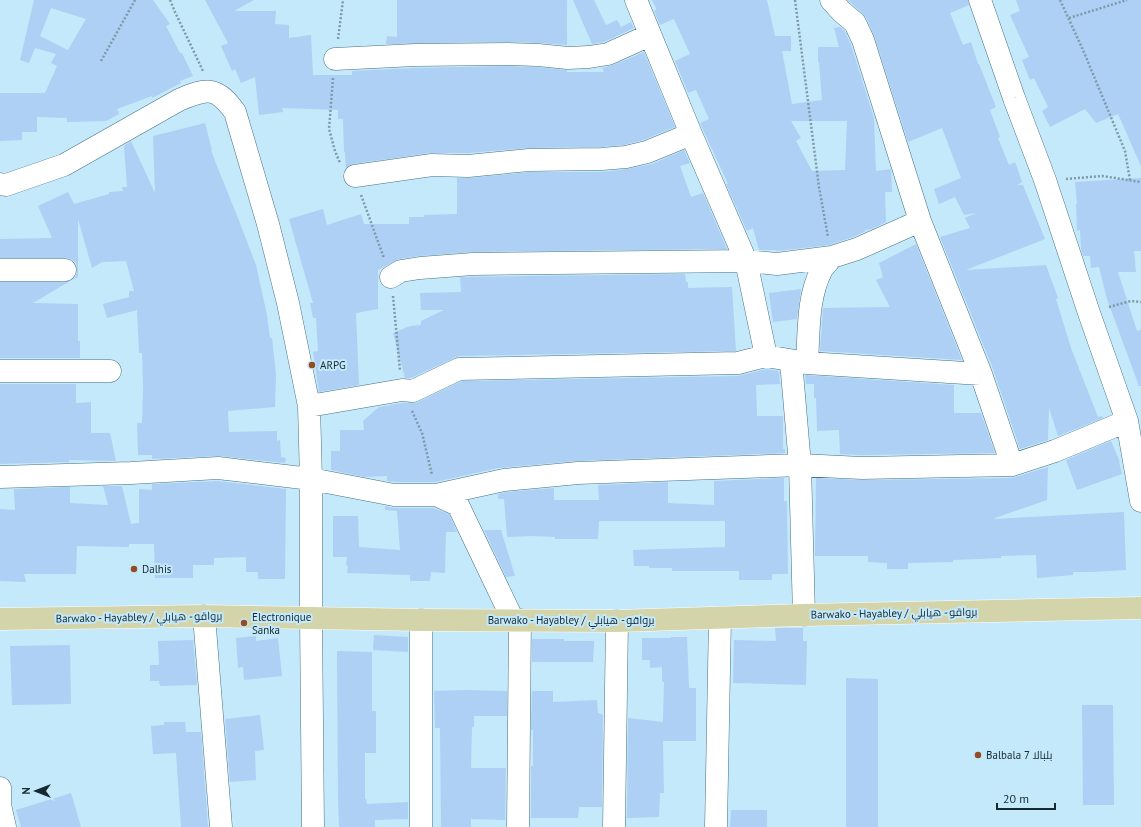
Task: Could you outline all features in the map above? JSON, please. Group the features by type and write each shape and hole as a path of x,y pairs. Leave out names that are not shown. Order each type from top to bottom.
{"main road":[{"name":"Barwako - Hayabley / برواقو - هيابلي","path":"0,619 204,616 421,620 617,621 804,615 1141,608"}],"street":[{"path":"636,0 691,134 746,261 766,356"},
{"path":"831,0 842,12 855,22 863,40 920,221 981,374 1012,465"},
{"path":"980,0 1014,98 1045,180 1127,421 1141,501"},
{"path":"334,59 414,55 499,54 538,55 568,58 589,57 608,54 650,35"},
{"path":"0,184 6,185 64,166 179,100 196,93 213,91 226,100 235,112 268,224 288,303 309,406 311,479 313,827"},
{"path":"355,176 432,165 468,166 529,160 602,159 626,157 647,152 691,134"},
{"path":"391,277 401,271 420,268 474,264 746,261 777,264 832,257 857,249 920,221"},
{"path":"804,615 799,362 815,287 823,268 832,257"},
{"path":"0,270 65,270"},
{"path":"309,406 402,390 413,391 459,369 738,363 766,356 799,362 981,374"},
{"path":"0,371 110,371"},
{"path":"0,477 131,473 218,468 311,479 394,495 436,495 504,480 578,473 800,465 862,468 1012,465 1055,451 1127,421"},
{"path":"436,495 458,505 516,620 518,827"},
{"path":"204,616 222,827"},
{"path":"716,827 720,618"},
{"path":"421,620 421,827"},
{"path":"614,827 617,621"},
{"path":"0,788 0,805 5,827"}],"path":[{"path":"101,60 135,0"},
{"path":"170,0 213,91"},
{"path":"344,0 334,59 329,129 335,151 344,172 355,176 391,277"},
{"path":"795,0 819,187 832,257"},
{"path":"1060,0 1125,151 1130,180"},
{"path":"1069,18 1127,0"},
{"path":"1045,180 1102,176 1141,182"},
{"path":"1089,312 1131,301 1141,302"}],"building":[{"path":"34,0 153,0 170,24 166,26 180,53 182,53 193,76 180,81 181,83 152,98 152,96 117,109 119,114 106,121 67,122 67,118 37,117 37,132 22,132 22,140 0,141 0,93 45,93 57,66 51,63 56,54 35,48 29,63 20,60","holes":["51,8 86,19 68,50 40,36"]},
{"path":"205,0 254,0 234,11 276,11 275,24 289,25 289,38 311,35 313,75 352,75 352,71 415,68 507,66 567,70 567,72 604,72 602,68 644,52 675,127 643,140 624,145 601,147 529,148 468,153 430,153 353,164 346,168 343,119 338,119 338,110 282,108 283,112 259,115 255,77 241,83 235,69 232,71 221,46 228,43"},
{"path":"397,0 567,0 567,45 507,42 386,44 387,36 397,37"},
{"path":"573,0 594,0 606,25 617,20 621,27 631,22 634,28 604,42 592,44"},
{"path":"652,0 767,0 775,36 791,36 791,51 782,51 792,104 822,100 818,47 839,47 834,28 840,27 845,31 851,45 874,118 876,171 891,169 892,192 885,192 886,222 872,229 864,230 866,231 853,237 829,245 777,251 759,250 753,228 747,231 726,184 728,184 700,123 709,119 696,90 688,93 675,61 690,54 674,19 660,25 654,11 656,8","holes":["791,121 847,121 845,170 812,171 796,141 801,138"]},
{"path":"848,0 968,0 969,5 950,13 963,45 971,42 978,64 996,107 990,110 1000,137 998,138 1009,165 1015,162 1022,182 1017,185 1023,185 1045,239 966,270 1046,265 1058,298 1056,299 1071,348 1098,417 1102,416 1103,418 1058,436 1049,408 1048,440 1020,449 993,369 940,237 970,228 965,218 976,213 964,215 955,197 939,204 934,189 961,178 942,128 908,142 874,35 866,17"},
{"path":"1016,0 1141,0 1141,166 1118,114 1096,123 1085,109 1050,127 1042,111 1048,107 1034,78 1030,80 1022,60 1029,57 1010,15 1020,11"},
{"path":"205,123 211,150 256,265 267,315 270,338 272,338 276,374 275,407 228,411 229,432 277,431 277,441 280,440 281,457 286,458 285,463 219,456 152,459 152,455 138,455 137,423 142,423 143,388 142,353 139,353 137,310 107,318 103,304 129,297 129,291 134,291 126,261 102,262 92,268 78,219 78,277 72,280 76,276 77,270 76,263 71,259 0,258 0,239 52,238 38,206 68,192 74,204 109,194 109,192 123,191 122,187 127,187 124,146 131,141 155,193 153,136"},
{"path":"684,150 690,163 680,166 691,197 703,193 727,249 473,252 399,259 378,270 378,309 356,313 359,385 319,392 313,352 318,351 316,318 313,318 310,303 313,303 289,219 323,209 327,225 361,214 364,224 409,224 409,217 457,214 457,178 530,172 602,172 627,169 652,164"},
{"path":"1141,178 1141,251 1134,251 1136,272 1118,272 1137,331 1141,330 1141,386 1139,386 1107,299 1099,267 1091,268 1090,256 1083,256 1080,230 1077,231 1075,182"},
{"path":"916,244 962,360 820,351 823,308 890,307 876,280 883,277 879,263"},
{"path":"685,274 686,282 688,282 688,288 732,287 736,351 459,356 411,378 405,378 393,333 410,326 421,325 421,321 444,310 421,310 420,293 461,292 460,277"},
{"path":"70,281 33,303 78,304 78,341 80,341 80,358 0,358 0,282"},
{"path":"801,289 797,319 773,322 769,293"},
{"path":"766,369 779,371 780,384 756,385 757,416 783,416 783,449 785,449 785,453 577,461 498,468 435,482 395,482 387,481 387,476 364,477 331,470 331,451 340,451 340,430 364,430 363,421 379,407 418,402 462,381 738,376"},
{"path":"805,375 954,385 954,413 981,413 995,453 840,454 839,430 817,431 814,384 806,384"},
{"path":"0,384 76,384 76,403 91,402 91,433 110,433 116,461 69,460 69,462 0,464"},
{"path":"1111,441 1120,462 1122,474 1077,490 1066,460"},
{"path":"1048,467 1047,500 995,519 1124,512 1126,570 1073,572 1073,575 1037,578 1036,555 953,560 953,562 908,563 908,569 887,569 887,563 868,562 868,556 815,556 816,478 862,480 1012,478"},
{"path":"784,478 784,501 787,501 788,574 772,574 772,580 739,580 739,571 672,571 672,568 649,568 649,566 634,566 633,550 725,547 725,521 599,521 598,539 555,539 555,537 532,536 507,537 504,499 498,499 498,494 506,492 554,488 554,500 599,500 598,485 668,482 668,503 714,505 714,481"},
{"path":"218,481 286,489 285,579 258,579 258,572 246,572 246,557 214,558 214,565 193,565 193,578 155,578 154,544 129,544 129,547 77,546 76,574 24,574 26,582 0,581 0,509 15,510 14,489 70,487 70,503 108,505 103,486 122,486 131,524 139,523 139,489 152,490 152,484"},
{"path":"385,506 394,508 433,508 449,514 457,532 446,532 445,573 431,572 430,581 410,581 410,575 347,573 347,557 333,557 333,516 358,516 359,547 400,550 397,511 385,510"},
{"path":"484,530 501,530 515,576 506,577"},
{"path":"775,628 803,628 803,641 807,641 806,685 733,683 734,640 776,641"},
{"path":"374,635 408,637 408,652 373,650"},
{"path":"256,636 256,641 278,638 282,676 244,680 243,667 238,668 236,638"},
{"path":"687,637 689,688 696,688 696,741 663,741 664,793 660,793 659,817 627,818 628,718 663,722 664,682 662,682 662,667 650,668 650,660 642,660 642,638"},
{"path":"532,639 594,641 593,662 532,662"},
{"path":"193,640 197,685 160,686 159,681 150,681 150,665 159,665 158,641"},
{"path":"70,645 71,704 12,705 10,646"},
{"path":"337,651 372,652 372,711 376,711 376,753 365,753 365,799 367,804 408,802 408,819 375,820 375,827 339,827"},
{"path":"846,678 878,679 878,827 846,827"},
{"path":"434,691 507,691 507,716 474,716 474,727 472,727 471,768 506,768 505,820 471,819 471,827 441,827 440,728 435,728"},
{"path":"532,691 553,691 553,702 597,700 598,713 603,715 602,807 579,807 578,818 531,818 531,766 533,766 533,730 531,730"},
{"path":"1082,705 1113,705 1114,805 1083,805"},
{"path":"260,715 264,750 255,751 256,780 230,782 225,719"},
{"path":"164,722 185,722 186,732 201,732 208,827 181,827 176,753 153,754 151,726 164,725"},
{"path":"71,793 81,827 21,827 16,810"},
{"path":"731,810 767,810 767,827 730,827"}],"place":[{"name":"ARPG","path":"312,365"},
{"name":"Dalhis","path":"134,569"},
{"name":"Electronique Sanka","path":"244,623"},
{"name":"Balbala 7 بلبالا","path":"978,755"}]}
